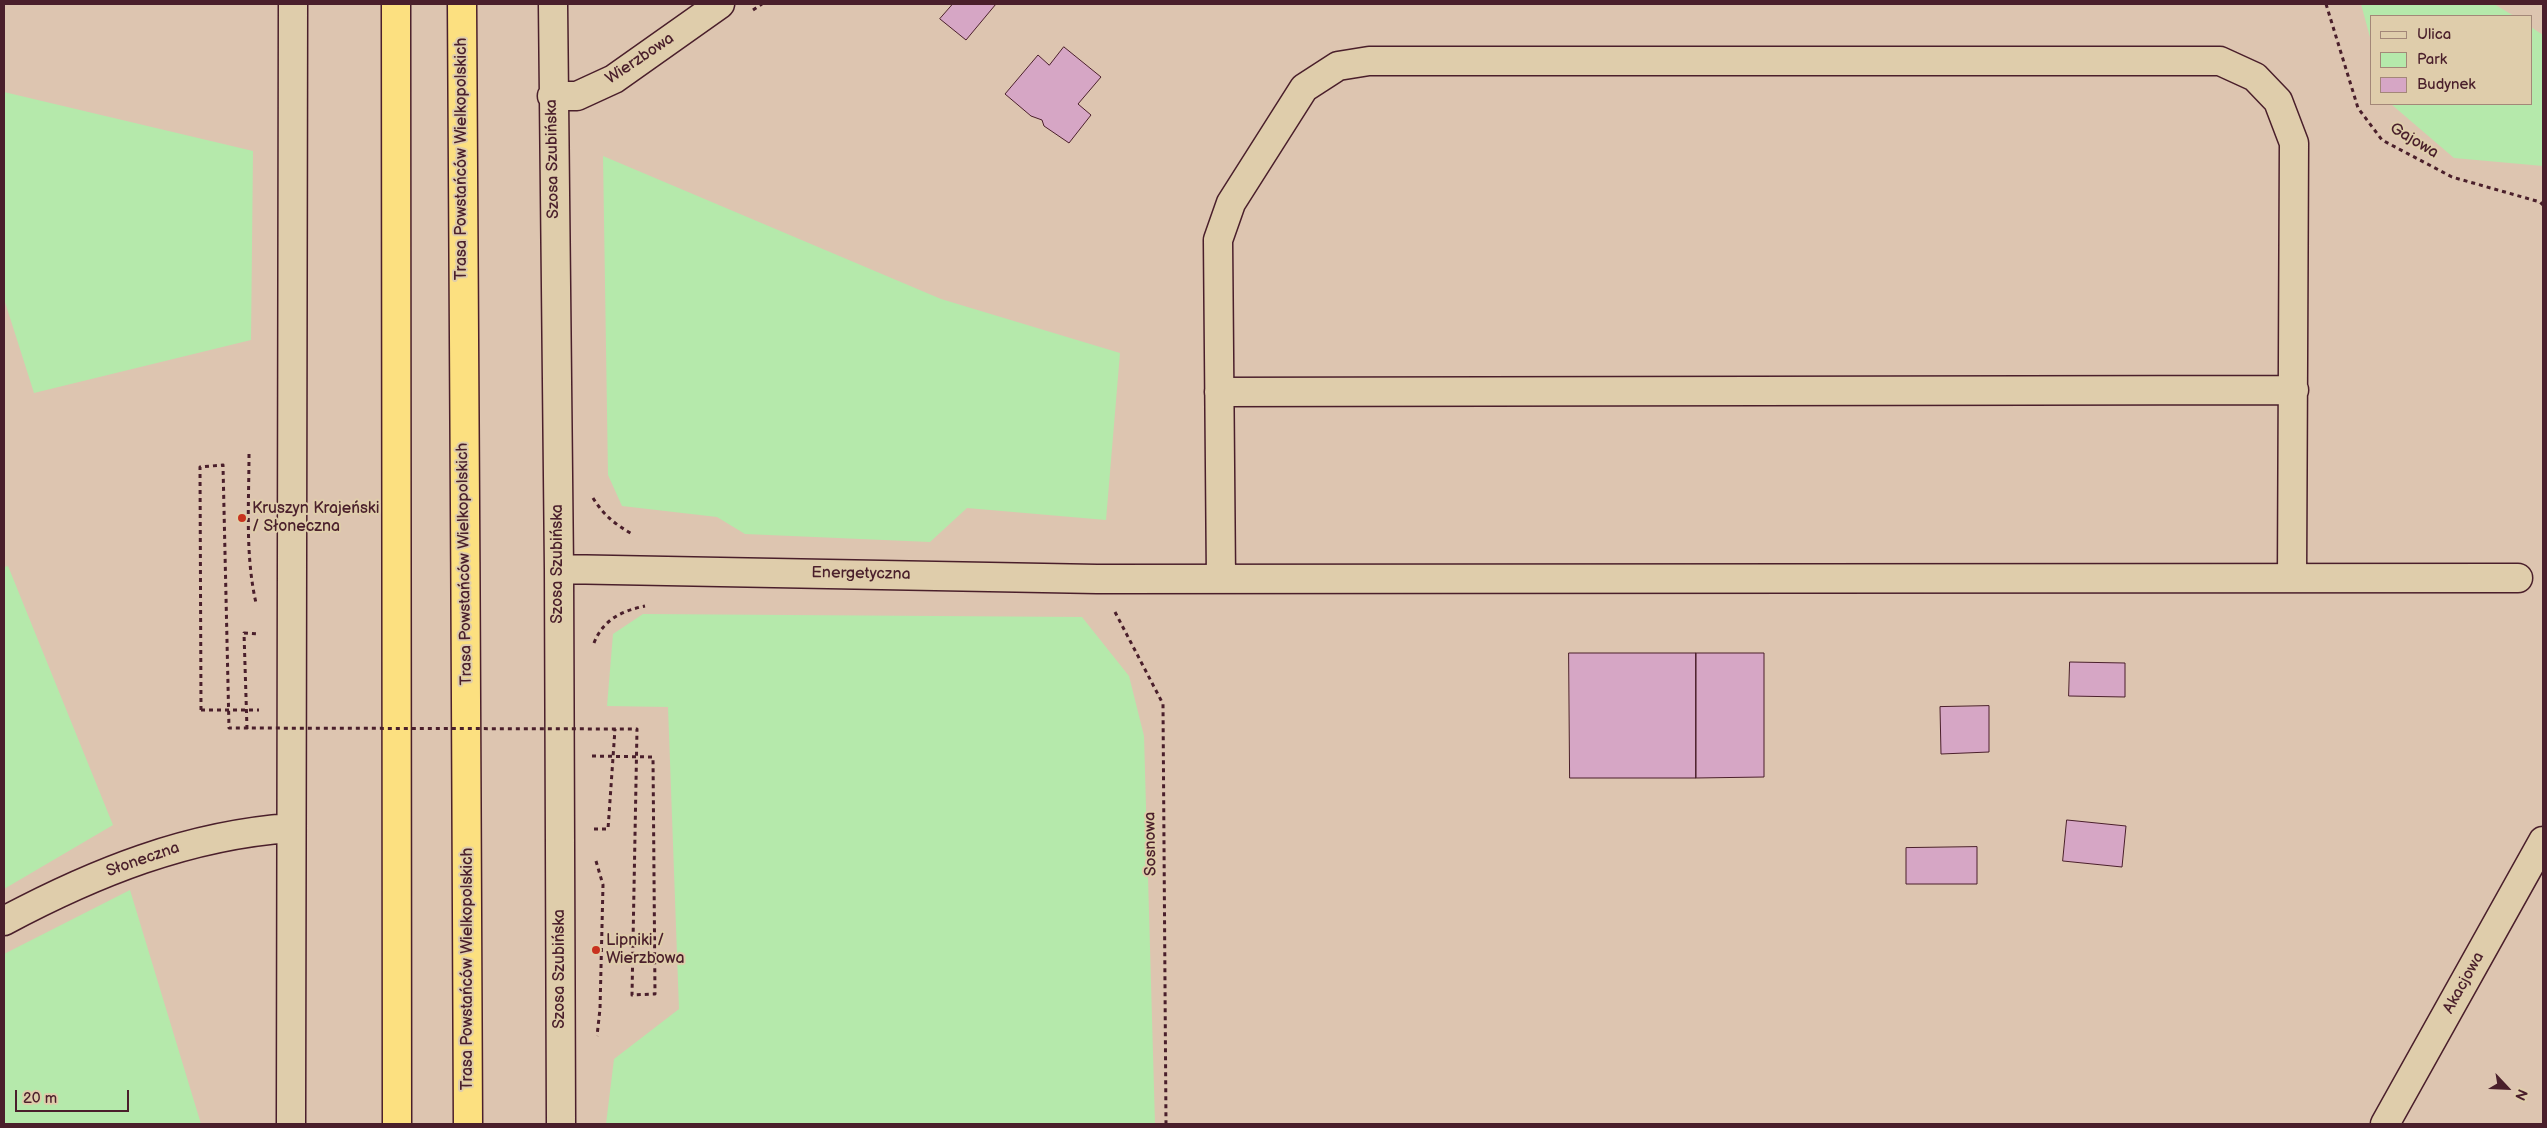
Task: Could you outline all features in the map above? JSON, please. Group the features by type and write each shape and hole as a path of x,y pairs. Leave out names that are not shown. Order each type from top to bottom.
{"highway":[{"path":"396,4 397,1124"},
{"name":"Trasa Powstańców Wielkopolskich","path":"462,4 462,353 468,831 468,1124"}],"street":[{"path":"292,4 294,498 292,1124"},
{"name":"Szosa Szubińska","path":"553,4 552,96 559,569 561,1124"},
{"name":"Wierzbowa","path":"552,96 577,96 614,79 720,4"},
{"path":"1221,579 1218,240 1231,203 1304,88 1338,66 1370,61 2220,61 2255,77 2278,101 2294,143 2292,578"},
{"path":"1219,392 2294,390"},
{"name":"Energetyczna","path":"559,569 1221,579 2518,578"},
{"name":"Słoneczna","path":"4,921 53,895 163,852 204,840 262,830 292,828"},
{"name":"Akacjowa","path":"2384,1124 2543,841"}],"path":[{"name":"Gajowa","path":"2326,4 2358,108 2382,140 2452,177 2540,202 2543,205"},
{"path":"267,710 201,710 200,467 223,466 229,728 637,729 632,995 655,994 652,757 584,756"},
{"path":"591,494 602,513 617,526 638,537"},
{"path":"593,646 605,623 619,614 661,604 662,571"},
{"name":"Sosnowa","path":"1097,578 1163,704 1166,1124"},
{"path":"247,729 244,633 262,634"},
{"path":"584,726 584,736"},
{"path":"608,829 615,729"}],"green space":[{"path":"2361,4 2494,4 2512,15 2370,15 2370,37"},
{"path":"2532,28 2543,35 2543,166 2454,158 2392,105 2532,105"},
{"path":"4,92 253,151 251,340 34,393 4,299"},
{"path":"603,156 941,299 1120,353 1106,520 967,508 930,542 745,534 717,517 622,506 608,475"},
{"path":"8,566 113,825 4,889 4,567"},
{"path":"643,614 1082,617 1129,676 1144,736 1155,1124 606,1124 614,1059 679,1009 668,707 607,706 613,634"},
{"path":"130,890 201,1124 4,1124 4,954"}],"building":[{"path":"953,4 996,4 966,40 940,19"},
{"path":"1064,47 1101,77 1078,104 1091,115 1069,143 1044,126 1042,120 1031,116 1005,94 1038,55 1049,65"},
{"path":"1569,653 1696,653 1696,778 1570,778"},
{"path":"1696,653 1764,653 1764,777 1696,778"},
{"path":"2070,662 2125,663 2125,697 2069,696"},
{"path":"1989,706 1989,752 1941,754 1940,707"},
{"path":"2067,820 2126,826 2122,867 2063,861"},
{"path":"1977,847 1977,884 1906,884 1906,848"}],"place":[{"name":"Kruszyn Krajeński / Słoneczna","path":"242,518"},
{"name":"Lipniki / Wierzbowa","path":"596,950"}]}
